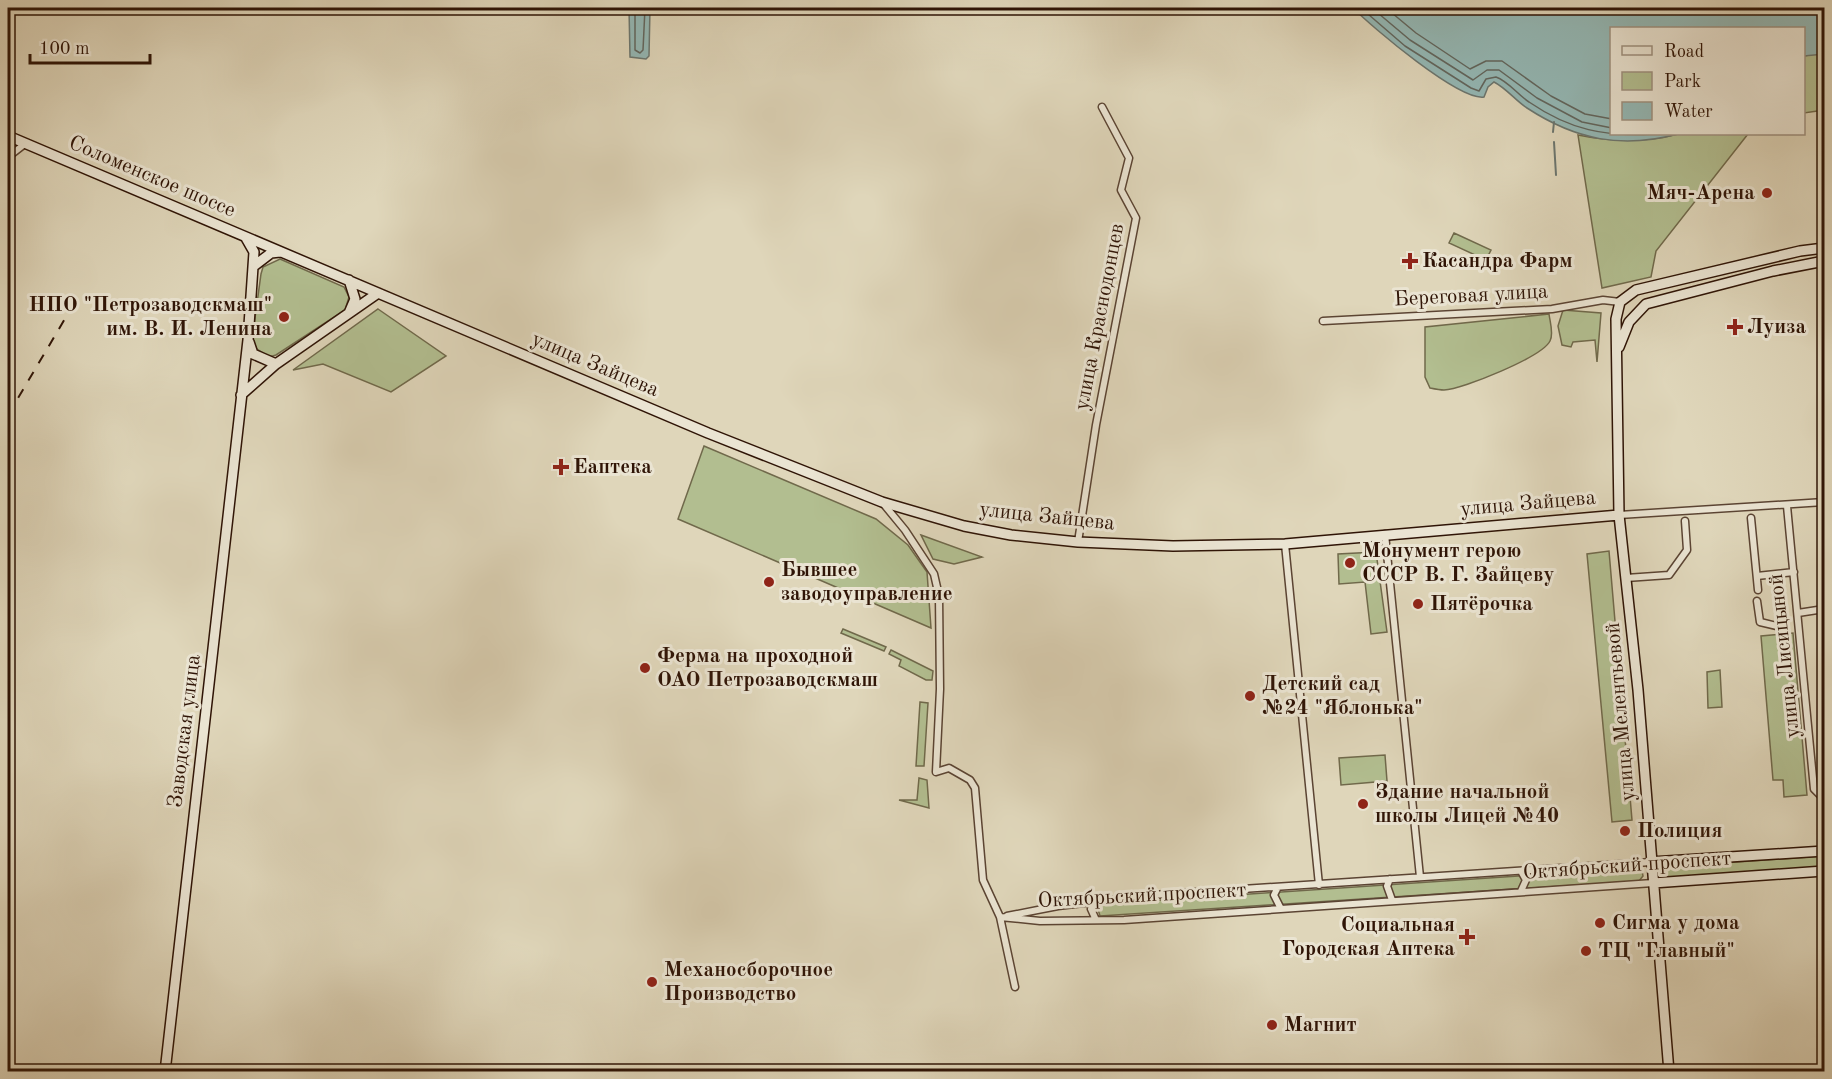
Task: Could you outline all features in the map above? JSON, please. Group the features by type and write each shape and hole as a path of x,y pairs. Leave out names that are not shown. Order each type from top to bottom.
{"main road":[{"name":"Соломенское шоссе","path":"8,136 282,252"},
{"path":"245,236 254,252 254,266"},
{"path":"1620,302 1636,290 1691,275 1824,248"},
{"name":"улица Зайцева","path":"282,252 708,434 882,502 964,526 1011,535 1078,542 1173,546 1285,543 1619,515"},
{"path":"254,266 271,253 282,252"},
{"path":"1618,349 1637,311 1646,304 1773,271 1824,261"},
{"name":"Заводская улица","path":"165,1071 248,340 254,266"},
{"path":"349,280 355,298 350,313"},
{"path":"241,395 276,364 378,293"},
{"path":"1627,295 1624,304 1626,311 1637,311"},
{"name":"улица Мелентьевой","path":"1620,302 1615,331 1618,349 1619,515 1669,1071"},
{"path":"248,340 253,354 276,364"},
{"name":"Октябрьский проспект","path":"1651,862 1824,851"},
{"path":"1760,856 1756,868 1761,875"},
{"name":"Октябрьский проспект","path":"1653,882 1824,871"}],"street":[{"name":"улица Краснодонцев","path":"1078,542 1096,425 1136,218 1121,190 1129,158 1102,107"},
{"path":"8,157 26,143"},
{"name":"Береговая улица","path":"1323,321 1552,309 1603,300 1620,302"},
{"path":"882,502 905,530 933,574 939,596 940,689 936,772 949,768 970,780 975,788 983,880 1000,917 1015,987"},
{"name":"улица Зайцева","path":"1619,515 1824,502"},
{"name":"улица Лисицыной","path":"1786,506 1814,789 1824,799"},
{"path":"1751,518 1758,590"},
{"path":"1626,578 1669,575 1687,550 1685,521"},
{"path":"1385,534 1420,877"},
{"path":"1285,543 1319,885"},
{"path":"1757,576 1794,572"},
{"path":"1757,601 1760,622 1781,627"},
{"path":"1798,613 1824,609"},
{"name":"Октябрьский проспект","path":"1000,917 1098,900 1651,862"},
{"path":"1521,871 1526,880 1521,891"},
{"path":"1390,879 1387,886 1392,900"},
{"name":"Октябрьский проспект","path":"1000,917 1040,921 1096,920 1653,882"},
{"path":"1278,887 1275,900 1280,907"},
{"path":"1096,920 1091,909 1098,900"}],"green space":[{"path":"1824,54 1824,110 1805,113 1805,56"},
{"path":"1578,135 1603,139 1653,139 1673,135 1747,135 1656,251 1651,277 1602,288"},
{"path":"1454,233 1491,250 1486,260 1449,243"},
{"path":"280,259 344,287 349,297 345,310 276,355 269,357 257,349 252,340 263,267"},
{"path":"378,309 446,356 391,392 323,364 293,370"},
{"path":"1563,310 1601,313 1597,362 1595,340 1573,342 1571,347 1562,345 1558,326"},
{"path":"1549,314 1552,331 1550,341 1533,355 1467,384 1444,390 1430,388 1425,377 1425,327"},
{"path":"704,446 876,519 908,545 927,572 931,628 678,519"},
{"path":"921,535 982,557 954,564 933,559"},
{"path":"1609,551 1632,820 1612,822 1587,554"},
{"path":"1376,552 1387,632 1371,634 1365,582 1339,584 1338,554"},
{"path":"843,629 886,647 884,651 841,633"},
{"path":"1793,633 1807,795 1784,797 1783,780 1773,780 1761,636"},
{"path":"891,650 933,671 932,680 926,680 899,666 901,660 889,654"},
{"path":"1720,670 1722,707 1708,708 1707,672"},
{"path":"920,702 928,703 924,766 916,766"},
{"path":"1385,755 1387,781 1341,785 1339,758"},
{"path":"919,778 927,780 929,808 899,800 917,800"},
{"path":"1824,856 1824,867 1665,878 1661,870 1665,867"},
{"path":"1638,868 1642,871 1643,876 1639,881 1100,916 1097,906 1102,904"}],"water":[{"path":"629,8 650,8 649,56 646,59 630,57"},
{"path":"1353,8 1824,8 1824,54 1805,56 1805,27 1610,27 1610,135 1674,135 1657,139 1619,141 1600,139 1563,128 1527,108 1494,82 1488,87 1484,97 1472,95 1437,76"}],"waterway":[{"path":"1553,132 1554,122"},
{"path":"1554,142 1556,175"}],"railway":[{"path":"8,415 66,317"}],"place":[{"name":"Мяч-Арена","path":"1767,193"},
{"name":"Касандра Фарм","path":"1410,261"},
{"name":"НПО \"Петрозаводскмаш\" им. В. И. Ленина","path":"284,317"},
{"name":"Луиза","path":"1735,327"},
{"name":"Еаптека","path":"561,467"},
{"name":"Монумент герою СССР В. Г. Зайцеву","path":"1350,563"},
{"name":"Бывшее заводоуправление","path":"769,582"},
{"name":"Пятёрочка","path":"1418,604"},
{"name":"Ферма на проходной ОАО Петрозаводскмаш","path":"645,668"},
{"name":"Детский сад №24 \"Яблонька\"","path":"1250,696"},
{"name":"Здание начальной школы Лицей №40","path":"1363,804"},
{"name":"Полиция","path":"1625,831"},
{"name":"Сигма у дома","path":"1600,923"},
{"name":"Социальная Городская Аптека","path":"1467,937"},
{"name":"ТЦ \"Главный\"","path":"1586,951"},
{"name":"Механосборочное Производство","path":"652,982"},
{"name":"Магнит","path":"1272,1025"}]}
